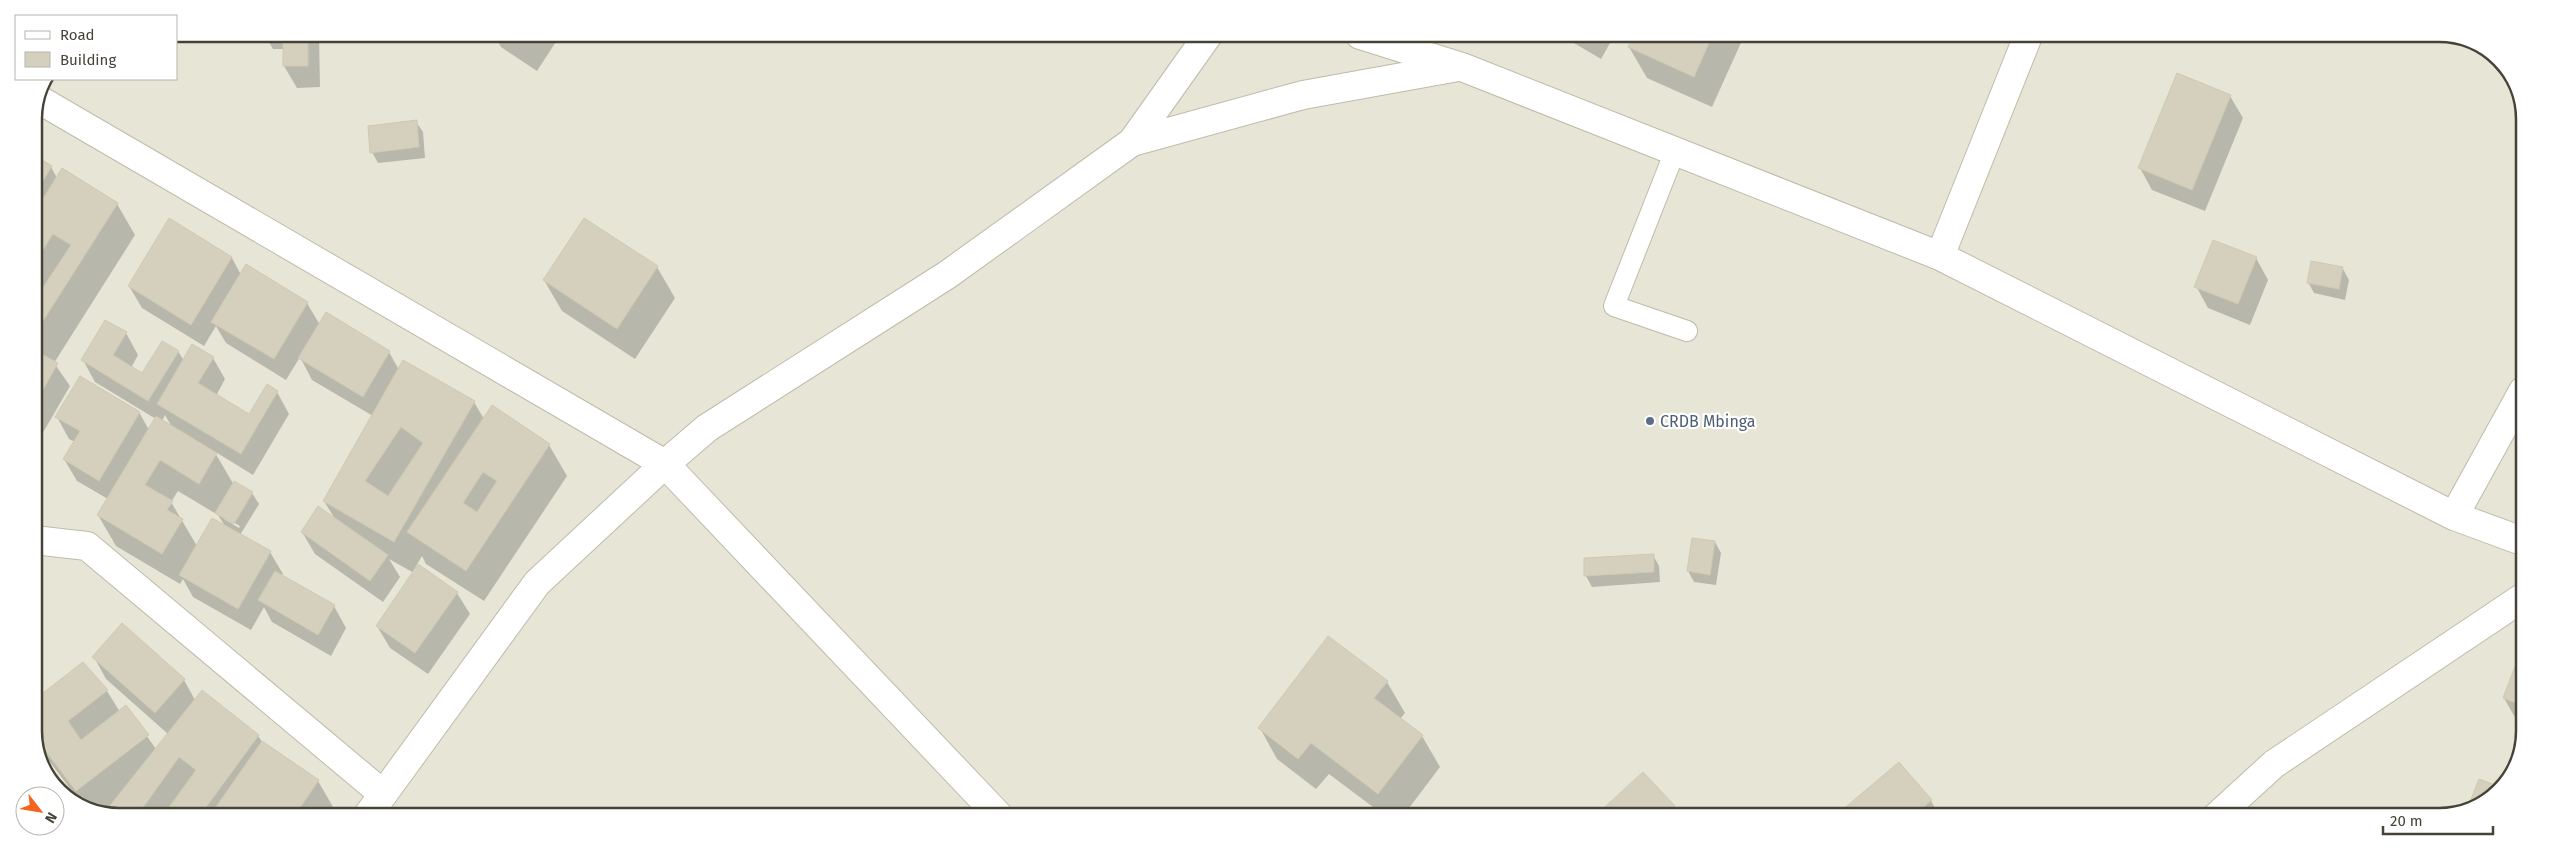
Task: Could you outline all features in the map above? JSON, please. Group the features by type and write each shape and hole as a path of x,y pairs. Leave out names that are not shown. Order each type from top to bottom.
{"street":[{"path":"43,541 87,546 375,804 537,583 665,464 707,428 947,275 1132,142 1203,42"},
{"path":"1382,42 1462,67 1940,256 2454,516 2516,539"},
{"path":"1940,256 2026,42"},
{"path":"1132,142 1303,95 1462,67"},
{"path":"44,103 665,464 991,808"},
{"path":"2454,516 2515,405"},
{"path":"2226,808 2274,764 2516,602"}],"lane":[{"path":"1675,151 1614,306 1687,331"}],"shaded area":[{"path":"178,42 2439,42 2459,45 2486,58 2503,77 2513,99 2515,114 2516,732 2513,752 2503,774 2486,793 2473,801 2449,808 109,808 99,806 77,796 58,779 48,761 43,737 42,119 48,90 53,80 178,80"}],"building":[{"path":"283,42 308,42 308,66 283,66"},
{"path":"1630,42 1709,42 1694,77 1628,47"},
{"path":"2177,73 2231,95 2192,190 2138,168"},
{"path":"417,120 419,147 370,153 368,126"},
{"path":"42,160 52,166 42,182"},
{"path":"62,168 118,203 42,322 42,288 71,245 53,234 42,251 42,200"},
{"path":"169,218 232,257 191,325 128,286"},
{"path":"584,218 658,266 617,329 543,280"},
{"path":"2213,240 2257,257 2238,304 2194,287"},
{"path":"2311,261 2343,267 2339,289 2307,283"},
{"path":"246,264 308,302 274,359 211,322"},
{"path":"326,312 390,351 363,397 298,358"},
{"path":"105,320 127,332 113,355 142,373 162,341 179,351 148,401 81,360"},
{"path":"192,344 214,357 198,383 249,414 267,384 278,391 241,454 157,404"},
{"path":"42,355 58,363 42,391"},
{"path":"403,360 475,401 394,542 323,501","holes":["401,427 423,443 388,496 365,481"]},
{"path":"80,376 140,412 99,481 63,459 80,431 55,417"},
{"path":"492,405 550,444 466,571 407,532","holes":["483,472 497,481 477,512 463,503"]},
{"path":"156,416 217,453 199,484 160,460 145,485 173,501 167,510 183,519 162,554 97,515"},
{"path":"234,481 253,492 234,524 215,513"},
{"path":"318,506 388,555 370,581 301,532"},
{"path":"212,518 271,551 238,609 179,575"},
{"path":"1692,538 1715,541 1710,575 1687,571"},
{"path":"1654,554 1654,572 1584,576 1584,558"},
{"path":"418,564 458,592 415,653 376,626"},
{"path":"275,571 335,605 318,635 258,600"},
{"path":"122,623 185,679 155,713 92,657"},
{"path":"1328,636 1388,681 1374,698 1423,735 1378,794 1311,743 1298,759 1258,728"},
{"path":"83,662 108,690 68,721 81,740 126,705 149,735 76,791 45,750 43,693"},
{"path":"2516,664 2516,703 2503,698"},
{"path":"202,690 259,735 205,808 168,808 196,770 179,757 143,808 108,808"},
{"path":"262,741 319,780 300,808 215,808"},
{"path":"1899,762 1932,800 1923,808 1844,808"},
{"path":"1643,772 1675,806 1673,808 1604,808"},
{"path":"2479,779 2494,785 2486,793 2470,802"}],"place":[{"name":"CRDB Mbinga","path":"1650,421"}]}
